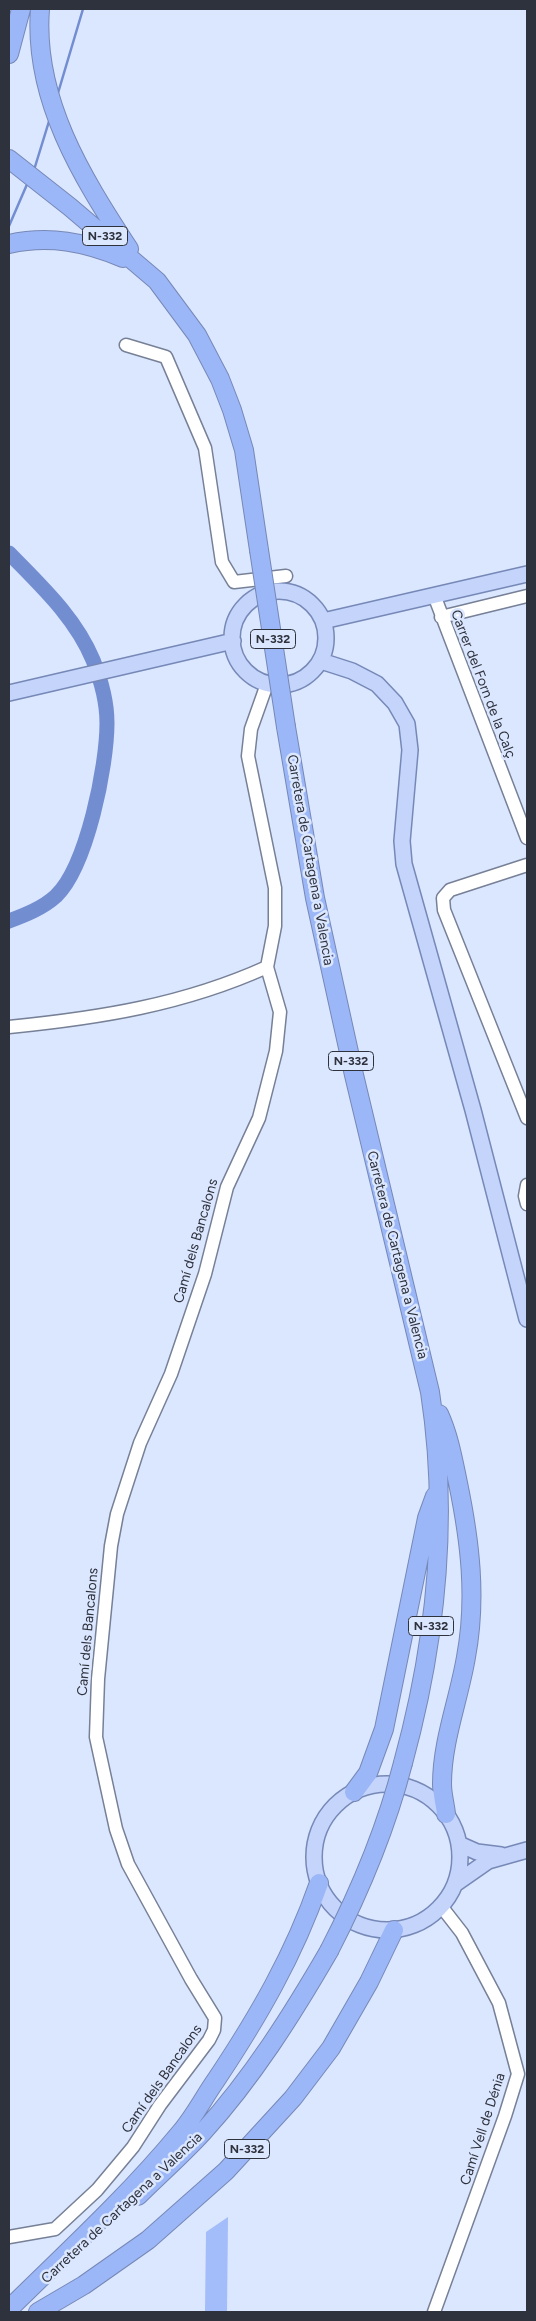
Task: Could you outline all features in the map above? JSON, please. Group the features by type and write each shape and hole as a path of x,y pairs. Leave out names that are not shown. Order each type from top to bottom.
{"highway":[{"path":"9,54 21,9"},
{"path":"40,9 41,50 52,100 65,142 99,202 140,265"},
{"name":"Carretera de Cartagena a Valencia","path":"9,159 70,207 157,281 197,335 220,379 232,410 244,450 286,727 315,898 354,1075 430,1392 436,1430 439,1486 438,1538 429,1648 415,1718 375,1852 328,1952 291,2014 253,2070 202,2133 133,2201 9,2311"},
{"path":"9,244 29,240 59,240 84,244 140,265"},
{"path":"430,1392 448,1436 466,1523 472,1576 471,1617 466,1656 443,1766 442,1786 446,1814"},
{"path":"354,1792 368,1773 384,1729 427,1518 439,1486"},
{"path":"9,2311 111,2210 181,2132 240,2044 275,1984 298,1940 319,1883"},
{"name":"N-332","path":"38,2312 84,2285 148,2240 226,2171 293,2098 331,2048 369,1982 394,1930"}],"main road":[{"path":"323,621 527,574"},
{"path":"283,591 302,597 317,610 323,621 326,634 325,648 321,661 313,671 298,681 280,685 267,684 256,679 244,669 236,656 233,642 234,628 238,616 246,605 257,597 269,592 283,591"},
{"path":"9,693 233,642"},
{"path":"321,661 352,671 377,684 392,698 407,724 410,750 402,841 404,864 473,1110 527,1320"},
{"path":"373,1785 401,1786 414,1789 432,1799 446,1814 456,1833 459,1844 460,1864 455,1884 441,1906 428,1918 412,1926 394,1930 367,1927 349,1919 333,1906 319,1883 314,1855 320,1828 334,1807 354,1792 373,1785"},
{"path":"459,1844 477,1852 503,1855"},
{"path":"455,1884 479,1866 503,1855 525,1851"}],"street":[{"path":"126,345 166,358 178,383 205,448 222,562 234,582 286,576"},
{"name":"Carrer del Forn de la Calç","path":"434,595 527,838"},
{"path":"441,617 527,596"},
{"path":"9,1027 109,1015 220,987 266,967 275,926 275,888 248,756 251,729 267,684"},
{"path":"527,865 450,890 443,898 444,910 527,1118"},
{"name":"Camí dels Bancalons","path":"9,2237 55,2229 97,2190 133,2147 160,2105 209,2040 215,2024 215,2018 191,1979 128,1864 119,1838 96,1737 99,1648 111,1546 126,1482 140,1443 171,1374 205,1274 227,1187 259,1118 270,1078 276,1051 280,1012 266,967"},
{"path":"527,1185 525,1196 527,1204"},
{"name":"Camí Vell de Dénia","path":"434,2312 505,2116 518,2074 499,2003 462,1933 441,1906"}],"shaded area":[{"path":"228,2217 227,2312 205,2312 206,2232"}],"waterway":[{"path":"58,93 83,9"},
{"path":"34,170 50,118"},
{"path":"9,226 28,182"},
{"path":"9,553 56,603 86,644 101,683 105,699 107,723 99,789 86,839 77,862 67,882 56,896 40,908 9,921"}]}
